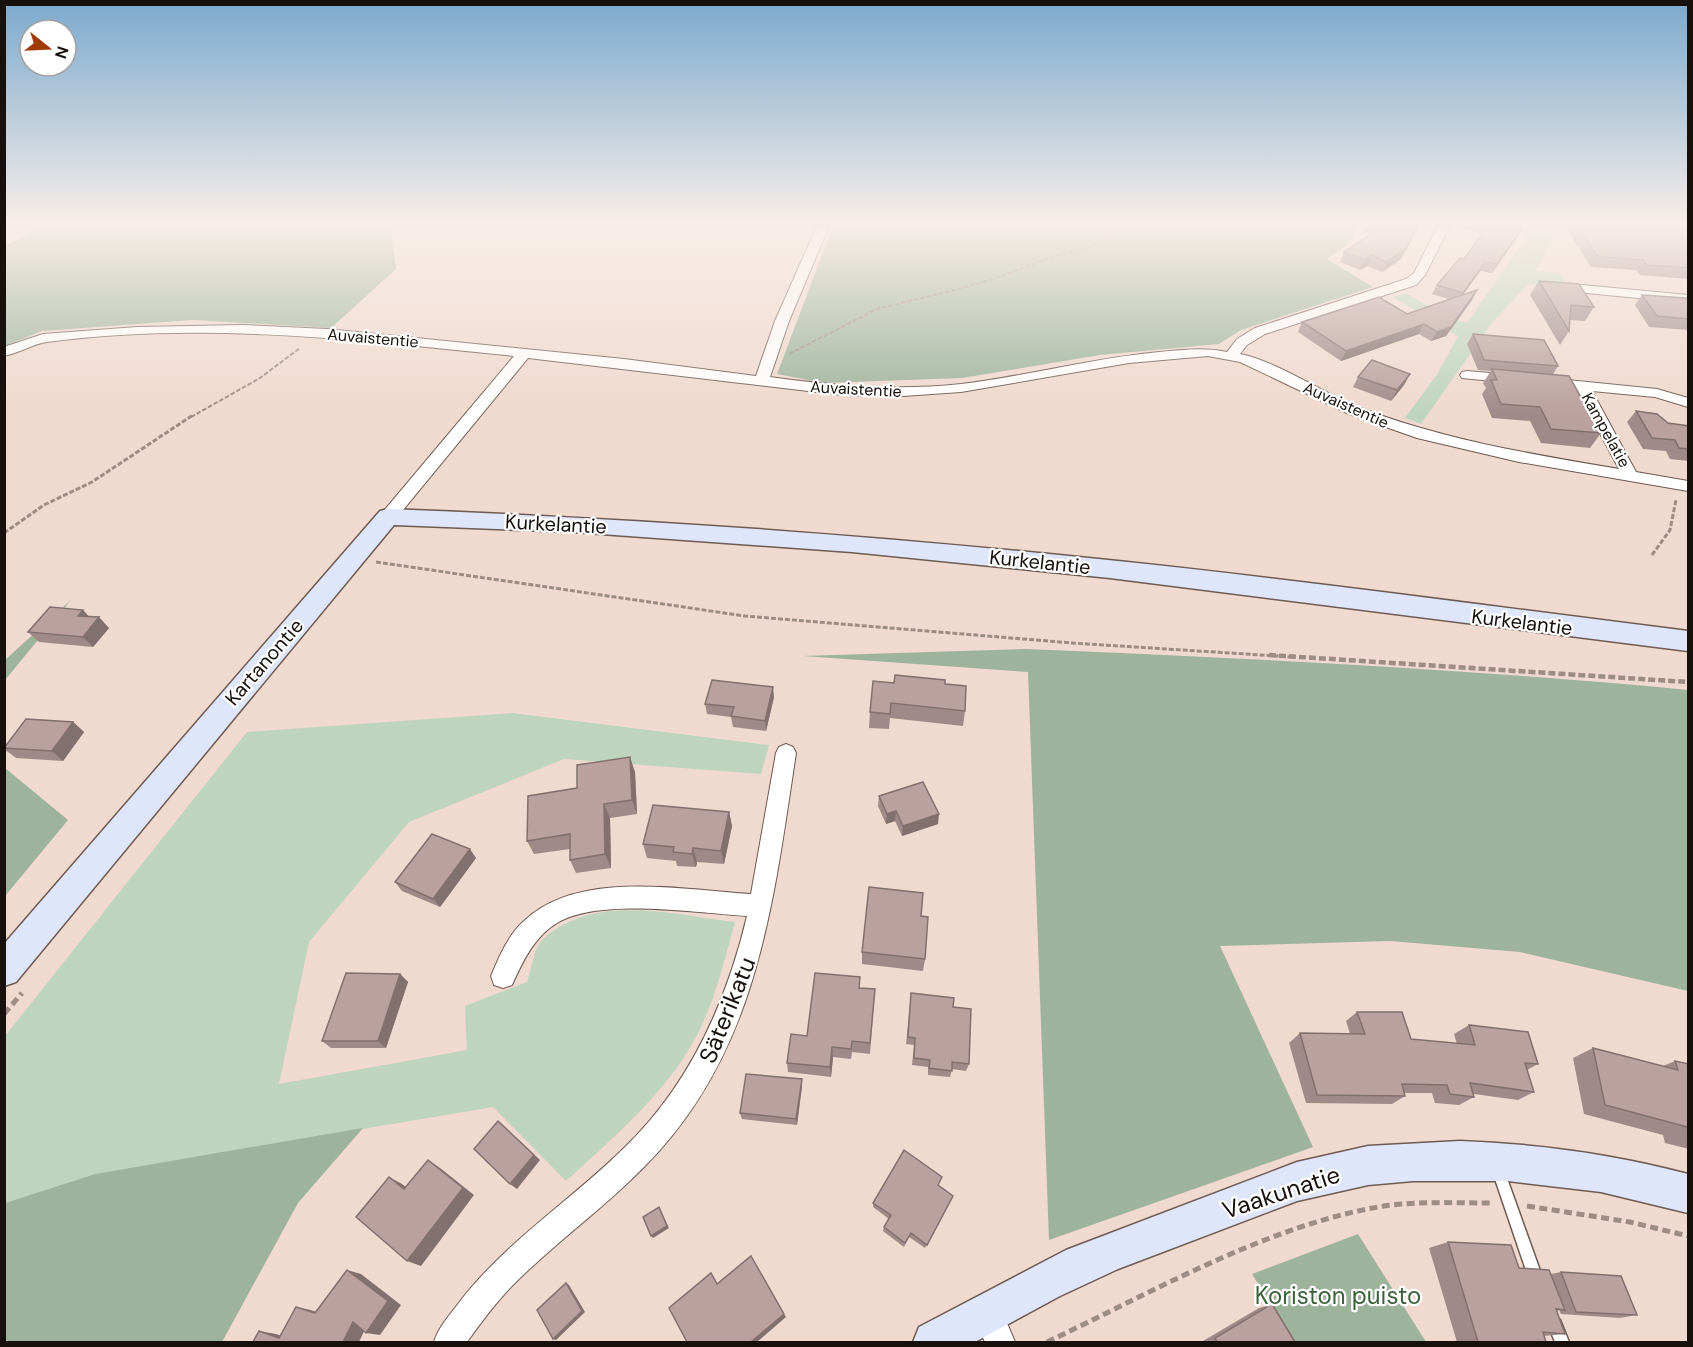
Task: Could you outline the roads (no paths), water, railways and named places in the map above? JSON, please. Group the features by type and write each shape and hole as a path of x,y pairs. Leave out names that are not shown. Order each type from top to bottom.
{"street":[{"path":"761,382 797,289"},
{"path":"1232,356 1242,342 1260,331 1390,289"},
{"path":"1582,289 1689,299"},
{"name":"Auvaistentie","path":"4,352 44,338 189,330 327,333 624,363 842,391 914,391 960,388 1174,353 1208,352 1232,356 1257,364 1354,411 1422,435 1509,455 1683,485"},
{"path":"4,336 44,338"},
{"name":"Kartanontie","path":"4,970 524,353"},
{"name":"Kampelatie","path":"1467,375 1657,393 1689,403"},
{"name":"Kampelatie","path":"1581,385 1630,475"},
{"name":"Kurkelantie","path":"388,517 573,524 864,545 1110,569 1689,641"},
{"name":"Säterikatu","path":"449,1342 476,1305 507,1269 629,1162 671,1118 701,1074 726,1025 753,945 786,753"},
{"path":"503,976 513,950 532,929 552,913 574,903 622,897 761,906"},
{"name":"Vaakunatie","path":"934,1342 994,1328 1062,1273 1270,1191 1323,1174 1378,1164 1496,1163 1601,1173 1646,1181 1689,1194"}],"lane":[{"path":"1496,1163 1541,1290"},
{"path":"1549,1311 1562,1342"}],"park label":[{"name":"Koriston puisto","path":"1338,1295"}]}
